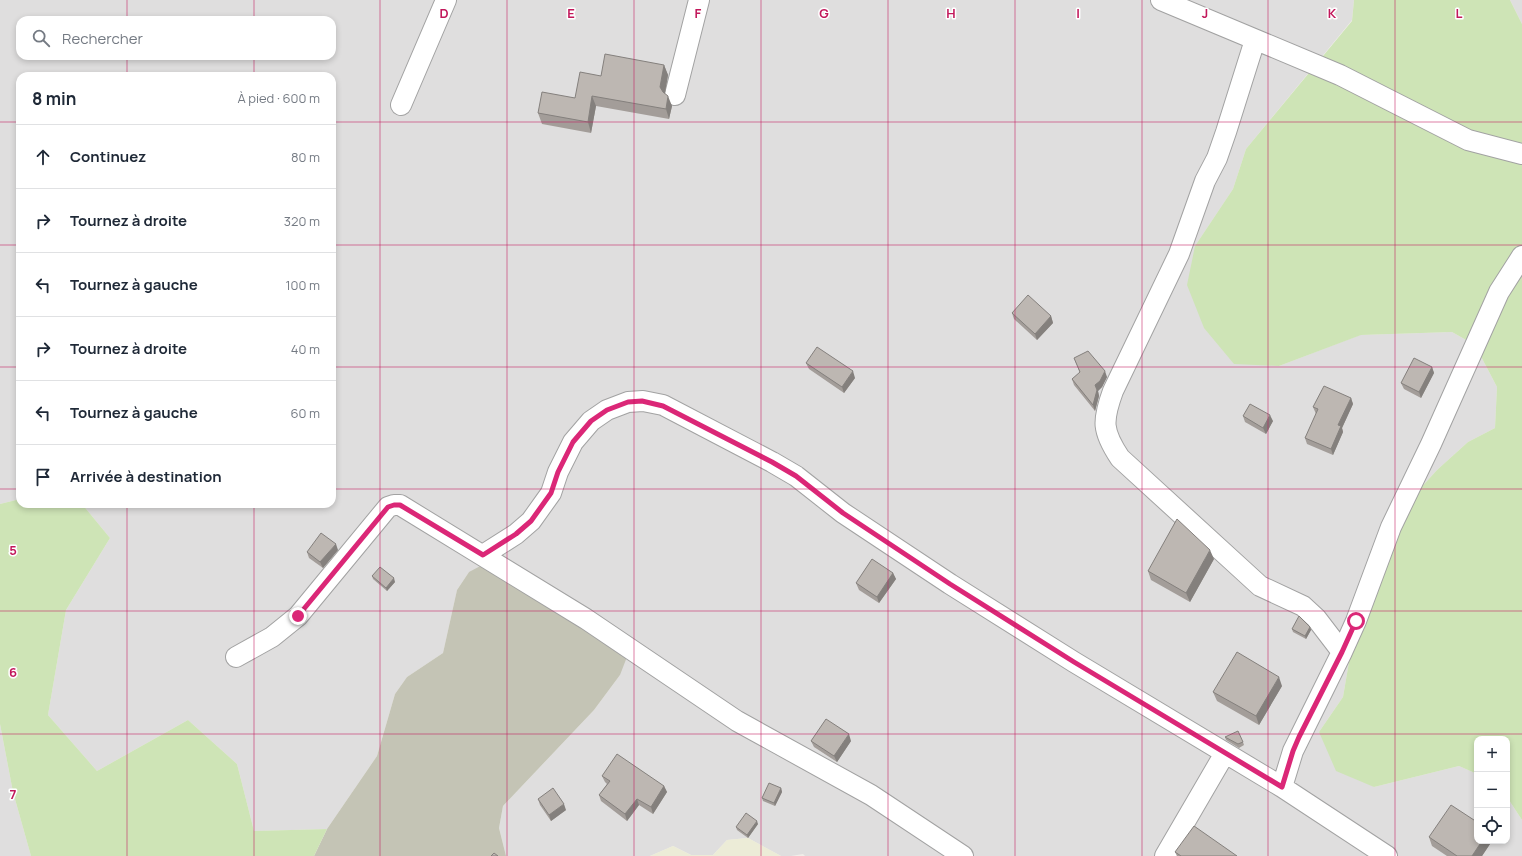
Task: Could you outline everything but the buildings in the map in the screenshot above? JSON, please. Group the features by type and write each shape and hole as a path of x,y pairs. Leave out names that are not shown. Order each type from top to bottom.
{"street":[{"path":"401,105 446,0"},
{"path":"675,95 699,0"},
{"path":"1161,0 1340,75 1468,140 1522,154"},
{"path":"1256,40 1217,158 1205,181 1179,254 1113,391 1106,412 1106,428 1110,444 1120,458 1260,586 1303,606 1316,618 1342,652"},
{"path":"1282,787 1299,737 1356,621 1391,527 1431,444 1499,292 1522,256"},
{"path":"483,555 516,534 531,521 551,493 558,472 573,442 591,421 607,410 628,402 642,401 663,406 772,462 796,476 843,513 950,584 1074,662 1282,787 1387,856"},
{"path":"236,658 272,638 298,616 388,507 400,505 586,619 737,721 870,794 963,856"},
{"path":"1165,856 1225,753"}],"shaded area":[{"path":"0,0 1354,0 1352,20 1246,149 1233,189 1195,246 1279,366 1360,335 1452,332 1475,345 1497,387 1495,428 1468,442 1437,470 1408,502 1356,621 1343,697 1319,732 1374,787 1459,766 1474,773 1474,844 1510,844 1510,802 1522,820 1522,856 805,856 803,854 781,856 748,838 727,840 713,855 691,855 673,846 650,856 506,856 499,828 503,806 594,710 620,675 469,572 457,590 443,653 407,677 395,694 377,756 327,829 254,831 237,764 188,720 97,771 48,715 66,610 110,538 85,508 336,508 336,72 16,72 16,500 0,504"},
{"path":"1510,0 1522,0 1522,24"},
{"path":"488,562 630,649 620,675 594,710 503,806 499,828 506,856 314,856 327,829 377,756 395,694 407,677 443,653 457,590 469,572"},
{"path":"0,724 13,792 31,856 0,856"}],"green space":[{"path":"1354,0 1510,0 1522,24 1522,820 1510,802 1510,736 1474,736 1474,773 1459,766 1374,787 1336,771 1319,732 1343,697 1356,621 1408,502 1437,470 1468,442 1495,428 1497,387 1475,345 1452,332 1361,335 1279,366 1234,364 1204,328 1187,285 1195,246 1233,189 1246,149 1352,21"},
{"path":"16,500 16,508 85,508 110,538 66,610 48,715 97,771 188,720 237,764 254,831 327,829 314,856 31,856 13,792 0,724 0,504"},
{"path":"748,838 781,856 650,856 673,846 691,855 713,855 727,840"}],"route":[{"path":"298,616 388,507 394,505 400,505 483,555 516,534 531,521 551,493 558,472 573,442 591,421 607,410 628,402 642,401 663,406 772,462 796,476 843,513 950,584 1074,662 1282,787 1299,737 1356,621"}]}
